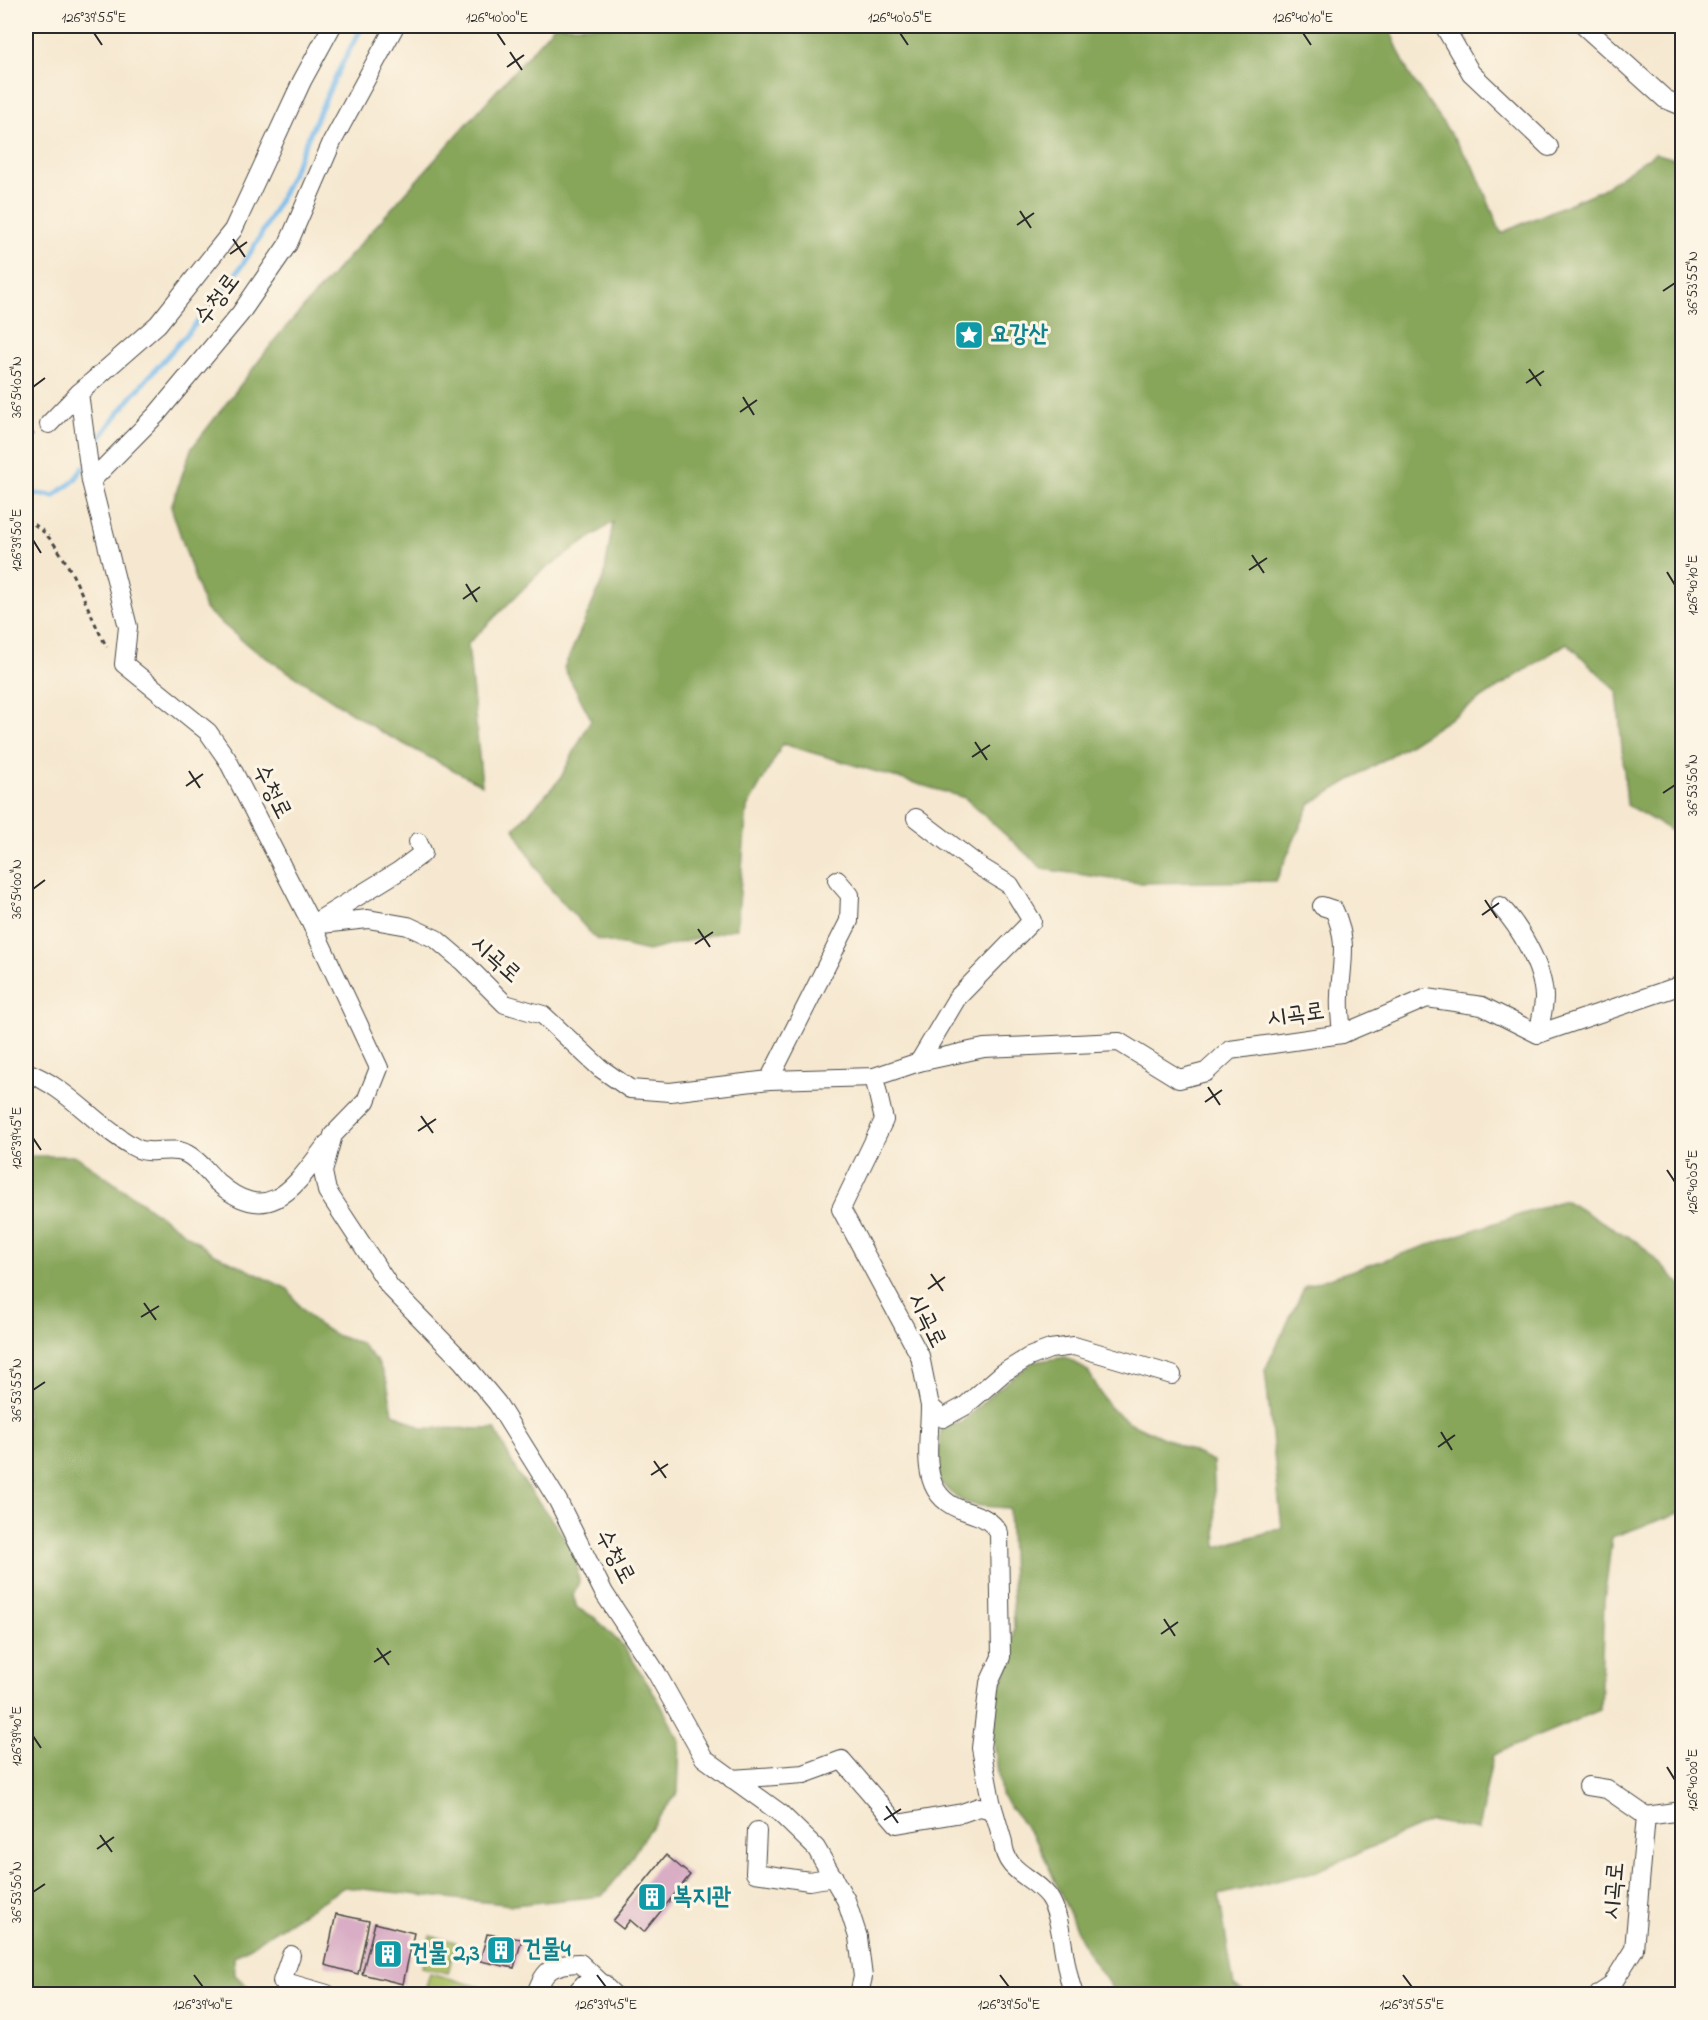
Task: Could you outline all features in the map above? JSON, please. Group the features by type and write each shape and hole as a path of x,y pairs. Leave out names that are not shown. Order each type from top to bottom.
{"street":[{"name":"수청로","path":"49,424 80,401 158,324 232,230 302,81 332,26"},
{"name":"수청로","path":"90,477 156,415 240,314 288,244 333,142 395,26"},
{"path":"1444,26 1471,73 1549,147"},
{"path":"1584,26 1665,99 1683,105"},
{"path":"80,401 90,477 128,627 124,664"},
{"name":"수청로","path":"26,1072 45,1079 137,1149 157,1151 176,1149 190,1155 237,1199 257,1204 277,1200 296,1185 333,1135 366,1101 379,1068 312,925 218,744 208,732 124,664"},
{"path":"916,819 979,866 1011,885 1032,921 957,998 919,1062"},
{"path":"312,925 399,871 423,853 418,842"},
{"path":"769,1080 849,921 850,895 837,880"},
{"name":"시곡로","path":"1322,906 1334,910 1343,929 1344,967 1340,996 1342,1034"},
{"path":"1500,906 1518,924 1533,956 1544,996 1538,1034 1683,985"},
{"name":"시곡로","path":"312,925 368,920 408,926 436,939 506,1004 543,1015 600,1068 630,1089 670,1092 769,1080 874,1077 919,1062 984,1048 1119,1042 1179,1079 1206,1072 1230,1050 1342,1034 1427,998 1482,1006 1538,1034"},
{"name":"시곡로","path":"874,1077 884,1120 841,1209 920,1356 930,1406"},
{"name":"수청로","path":"333,1135 323,1172 327,1191 390,1287 462,1361 497,1403 558,1501 604,1593 656,1672 704,1758 761,1797 802,1833 816,1848 834,1877 846,1900 858,1937 863,1977 859,1995"},
{"path":"930,1406 943,1418 965,1406 1003,1373 1029,1357 1050,1349 1074,1346 1172,1376"},
{"path":"930,1406 932,1487 950,1505 982,1516 994,1524 999,1533 1001,1658 989,1683 981,1748 982,1765 1004,1854 1013,1870 1047,1895 1053,1907 1065,1968 1074,1995"},
{"path":"732,1779 804,1774 842,1760 897,1824 962,1814 979,1807 988,1809 995,1816"},
{"path":"1588,1786 1607,1789 1646,1816 1683,1811"},
{"name":"시곡로","path":"1599,1995 1611,1986 1634,1949 1646,1816"},
{"path":"757,1831 755,1873 809,1881 834,1877"},
{"path":"291,1955 282,1981 327,1995"},
{"path":"536,1995 541,1977 561,1964 580,1964 609,1989"},
{"path":"575,1995 584,1984 595,1982 609,1989"}],"path":[{"path":"26,520 50,537 104,642 124,664"}],"green space":[{"path":"554,26 1388,26 1409,74 1475,169 1501,233 1601,190 1655,153 1682,161 1682,837 1627,805 1617,691 1567,643 1412,743 1310,804 1276,881 1139,883 1043,869 965,798 783,744 747,808 737,928 648,951 596,939 546,884 514,829 560,779 591,719 564,668 604,577 613,522 538,574 468,644 482,785 383,733 251,648 205,609 171,507 191,449 278,336"},
{"path":"26,1156 76,1156 213,1253 288,1289 300,1307 316,1323 335,1335 360,1343 378,1363 387,1382 393,1413 422,1428 495,1429 518,1474 562,1534 576,1559 579,1582 573,1595 577,1608 594,1617 625,1648 660,1703 680,1742 678,1792 646,1834 623,1871 602,1896 513,1905 344,1887 234,1957 235,1975 247,1986 263,1994 26,1994"},
{"path":"1564,1200 1639,1243 1682,1286 1682,1512 1612,1537 1604,1601 1600,1710 1493,1755 1478,1830 1431,1821 1317,1871 1219,1895 1234,1986 1248,1994 1116,1994 1085,1949 1039,1845 1001,1795 992,1727 993,1698 1007,1671 1014,1628 1009,1508 976,1505 960,1500 936,1477 941,1429 963,1421 994,1392 1033,1362 1065,1357 1088,1371 1109,1407 1129,1422 1213,1461 1217,1547 1282,1528 1265,1370 1305,1286"},
{"path":"430,1936 456,1942 448,1973 422,1967"},
{"path":"430,1973 494,1991 493,1994 424,1994"}],"building":[{"name":"복지관","path":"666,1855 690,1875 644,1932 630,1920 623,1929 613,1921"},
{"name":"건물 2,3","path":"336,1914 369,1921 358,1974 325,1965"},
{"name":"건물 2,3","path":"375,1923 414,1933 403,1984 362,1974"},
{"name":"건물4","path":"487,1934 522,1939 514,1968 480,1961"}],"waterway":[{"path":"93,448 131,397 215,301 252,250 282,195 334,81 363,26"},
{"path":"26,493 54,496 75,480 83,467"}],"place":[{"name":"요강산","path":"969,335"},
{"name":"복지관","path":"652,1897"},
{"name":"건물4","path":"501,1950"},
{"name":"건물 2,3","path":"388,1954"}]}
